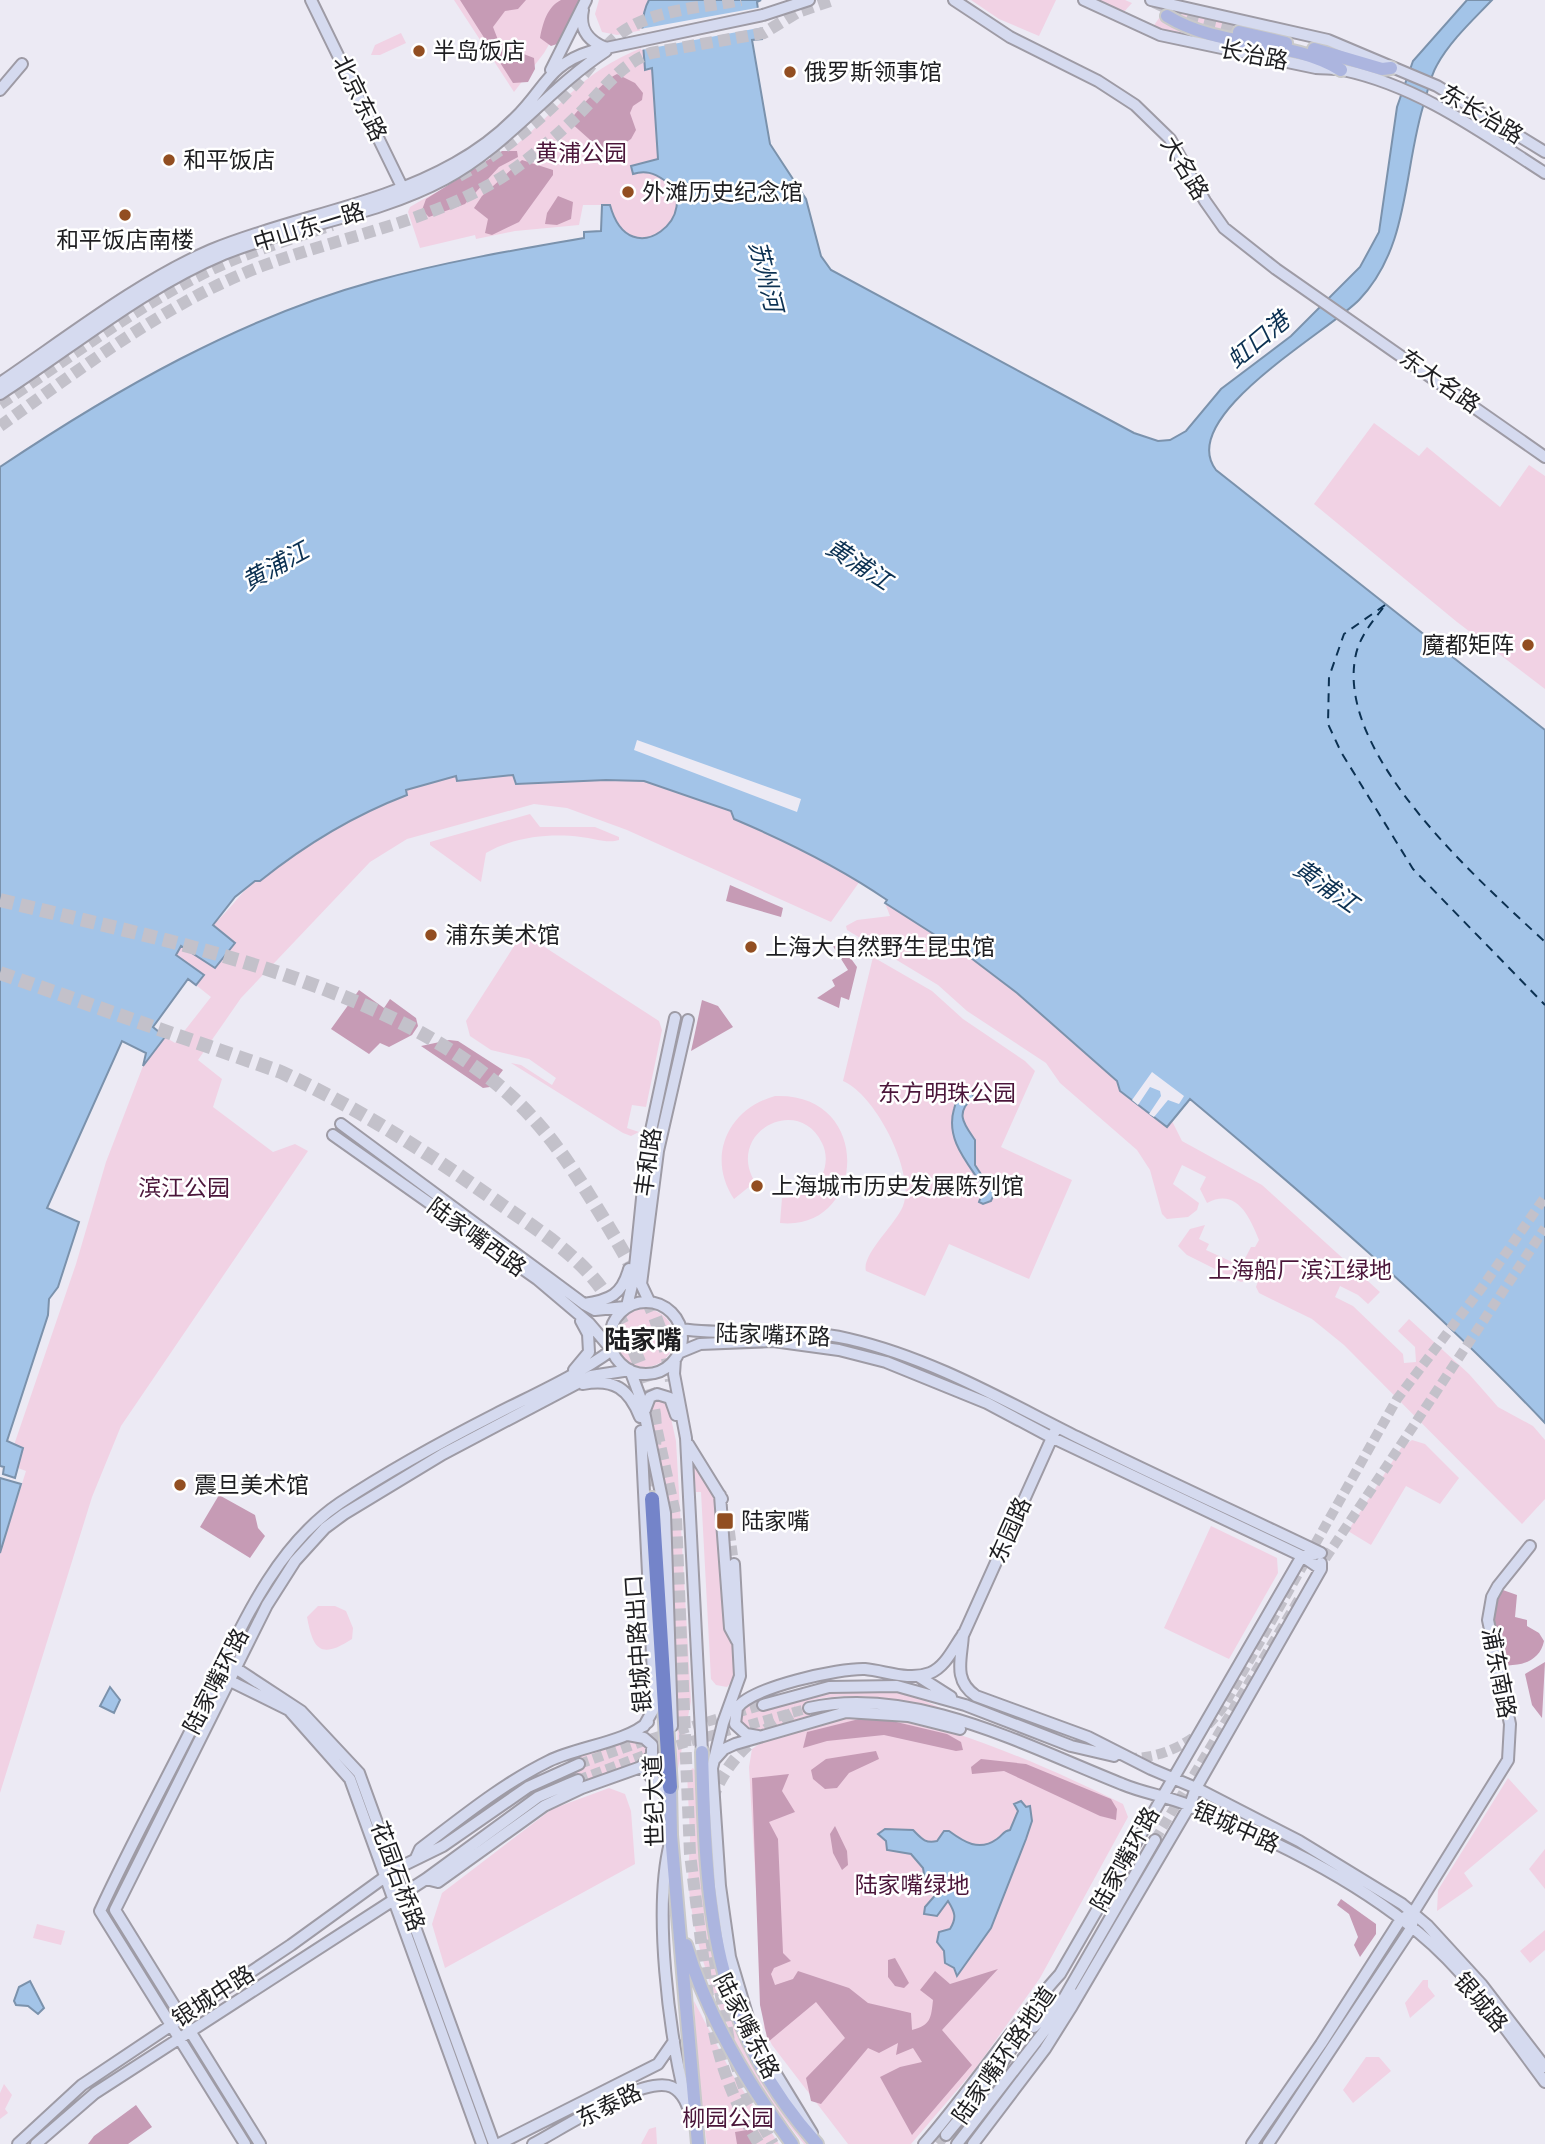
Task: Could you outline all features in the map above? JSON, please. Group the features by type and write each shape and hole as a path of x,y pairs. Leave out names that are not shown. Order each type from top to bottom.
{"highway":[{"name":"银城中路出口","path":"652,1499 670,1787"}],"main road":[{"name":"北京东路","path":"312,0 405,192"},
{"name":"中山东一路","path":"0,383 189,260 237,240 405,192 489,140 514,119 550,76 570,58 641,40 763,15 809,0"},
{"name":"大名路","path":"954,0 1010,37 1098,81 1135,105 1170,139 1209,209 1224,228 1330,306"},
{"name":"长治路","path":"1084,0 1160,35 1316,68 1341,70 1402,89 1427,101"},
{"name":"长治路","path":"1151,0 1328,40 1419,78"},
{"path":"585,1 582,21 585,32 593,42 609,49"},
{"path":"550,76 585,1"},
{"path":"1167,16 1211,36 1296,53 1341,70"},
{"path":"1239,32 1382,69 1391,68"},
{"name":"中山东一路","path":"0,394 194,268 241,248 405,192 478,159 609,49"},
{"path":"0,90 22,64"},
{"path":"550,76 553,72 561,73 564,78 560,88"},
{"name":"东长治路","path":"1419,78 1545,152"},
{"name":"东长治路","path":"1427,101 1545,173"},
{"name":"东大名路","path":"1330,306 1545,457"},
{"name":"丰和路","path":"626,1307 639,1233 647,1149 675,1018"},
{"name":"丰和路","path":"649,1301 641,1283 658,1151 688,1020"},
{"name":"陆家嘴西路","path":"341,1124 584,1304"},
{"name":"陆家嘴西路","path":"333,1135 537,1279 589,1323 611,1350"},
{"path":"584,1304 603,1301 620,1292 630,1265 633,1239 639,1233"},
{"path":"584,1304 596,1310 649,1301 669,1310 681,1329 674,1374 686,1435 702,1752"},
{"path":"561,1381 586,1358 590,1343 583,1323 568,1305"},
{"path":"626,1307 611,1325 611,1350 630,1370 639,1373 659,1371 677,1356"},
{"name":"陆家嘴环路","path":"681,1329 701,1332 794,1331 849,1339 939,1369 1321,1553 1321,1569 1105,1952 1045,2049 964,2142"},
{"name":"陆家嘴环路","path":"677,1356 700,1344 800,1343 839,1350 945,1384 1302,1556 1321,1569"},
{"name":"陆家嘴环路","path":"260,2144 115,1910 230,1680 231,1665 274,1571 319,1520 437,1444 581,1372 611,1350"},
{"name":"陆家嘴环路","path":"245,2144 168,2025 100,1911 219,1676 231,1665 283,1577 325,1528 443,1454 572,1387 602,1372 630,1370"},
{"name":"世纪大道","path":"630,1370 665,1513 673,1686 673,1809 685,1941"},
{"path":"572,1387 594,1382 615,1384 631,1396 642,1415"},
{"path":"644,1726 653,1710 654,1695 642,1415 650,1397 666,1395 673,1402 678,1423 693,1454 720,1495 728,1516"},
{"name":"东园路","path":"963,1634 1057,1426"},
{"path":"720,1495 730,1628 740,1646"},
{"name":"浦东南路","path":"1268,2144 1412,1927 1413,1913 1508,1760 1510,1724 1488,1620 1492,1597 1498,1586 1530,1546"},
{"path":"1302,1556 1321,1553"},
{"name":"陆家嘴环路","path":"924,2144 959,2103 1023,2015 1060,1974 1161,1795 1175,1779 1302,1556"},
{"path":"734,1564 740,1646 739,1684 723,1723 712,1768 715,1838 730,1957 749,2021 762,2051 806,2120 817,2143"},
{"path":"763,1735 746,1734 735,1724 737,1709 754,1695 830,1673 864,1669 918,1676 933,1672 945,1662 963,1634"},
{"path":"963,1634 954,1664 957,1687 965,1699 1001,1720"},
{"name":"银城中路","path":"963,1634 960,1674 965,1687 976,1696 1088,1737 1196,1788 1309,1847 1413,1913"},
{"name":"花园石桥路","path":"231,1665 301,1711 359,1773 497,2144"},
{"name":"花园石桥路","path":"219,1676 289,1710 343,1770 356,1792 482,2144"},
{"path":"918,1676 965,1705"},
{"path":"763,1705 829,1687 876,1685 909,1689 965,1705 1071,1745 1114,1756"},
{"path":"416,1858 420,1849 527,1772 576,1749 628,1735 644,1726 659,1709 663,1691"},
{"path":"809,1708 827,1704 883,1703 911,1708 1009,1738"},
{"path":"712,1768 724,1749 846,1712 877,1712 1009,1738"},
{"path":"426,1879 439,1882 532,1814 563,1796 641,1767 652,1755 652,1745 644,1738 628,1735"},
{"name":"银城中路","path":"1009,1738 1127,1786 1190,1805 1294,1853 1412,1927"},
{"name":"陆家嘴东路","path":"702,1752 705,1844 714,1927 730,1997 745,2039 771,2084 817,2143"},
{"path":"416,1858 443,1846 528,1787 579,1764"},
{"path":"641,1767 659,1784 669,1801 671,1835 662,1886 674,2041 686,2101 698,2141"},
{"path":"426,1879 538,1797 578,1780"},
{"name":"世纪大道","path":"670,1787 671,1835 698,2141"},
{"path":"1051,2021 1155,1840"},
{"name":"银城中路","path":"18,2144 64,2099 168,2025 291,1945 396,1869 416,1858"},
{"name":"银城中路","path":"36,2144 95,2093 426,1879"},
{"path":"1252,2144 1321,2044 1401,1919 1413,1913"},
{"name":"银城路","path":"1413,1913 1482,1985 1545,2067"},
{"name":"陆家嘴东路","path":"679,1920 711,2010 758,2095 792,2144"},
{"name":"银城路","path":"1412,1927 1475,1992 1545,2082"},
{"name":"陆家嘴环路","path":"964,2142 1051,2021 1105,1952"},
{"name":"陆家嘴环路地道","path":"946,2140 988,2084 1060,1974"},
{"path":"946,2140 984,2100 1045,2013 1064,1998"},
{"name":"东泰路","path":"497,2144 658,2064 674,2041"},
{"name":"东泰路","path":"533,2144 606,2105 653,2085 672,2087 686,2101"}],"green space":[{"path":"454,0 575,0 544,53 514,92"},
{"path":"599,0 649,0 645,7 643,30 617,35 602,32 595,14"},
{"path":"971,0 1056,0 1039,36 999,19"},
{"path":"1093,0 1125,0 1132,3 1122,14"},
{"path":"1167,7 1241,28 1245,36 1200,40 1152,28"},
{"path":"401,33 406,43 380,55 371,55 375,45"},
{"name":"黄浦公园","path":"644,47 646,70 652,68 658,160 633,173 645,172 657,176 675,193 676,207 671,221 661,232 647,238 633,237 620,226 610,205 583,205 579,225 515,231 476,239 475,235 420,248 408,212 410,207 493,163 522,140 584,82 621,57"},
{"path":"1374,423 1419,456 1427,447 1500,507 1529,465 1545,476 1545,689 1457,622 1314,504"},
{"name":"滨江公园","path":"513,775 515,784 644,781 731,811 734,819 788,842 860,881 831,922 627,830 567,808 534,804 407,839 370,862 241,998 198,1060 222,1079 213,1107 273,1152 295,1144 308,1151 121,1426 92,1497 0,1793 0,1553 26,1471 18,1468 23,1448 14,1445 76,1264 106,1162 143,1066 165,1037 175,1043 211,997 196,985 203,975 176,955 187,942 217,921 255,881 260,881 330,832 407,795 406,790 456,776 458,781"},
{"path":"530,814 540,827 595,827 619,837 619,840 557,836 508,843 486,853 481,882 430,845 430,842"},
{"name":"上海船厂滨江绿地","path":"885,903 971,958 1017,993 1117,1081 1120,1091 1166,1127 1172,1121 1182,1141 1262,1185 1380,1292 1368,1304 1358,1295 1340,1286 1335,1297 1353,1306 1403,1354 1404,1363 1416,1362 1415,1347 1398,1331 1409,1319 1469,1374 1498,1407 1533,1426 1545,1440 1545,1499 1522,1524 1344,1345 1312,1319 1259,1293 1256,1287 1260,1275 1249,1270 1245,1281 1241,1282 1187,1255 1178,1246 1190,1229 1205,1225 1199,1239 1209,1244 1206,1250 1241,1266 1251,1247 1255,1247 1259,1240 1241,1207 1227,1199 1207,1203 1200,1189 1206,1177 1182,1165 1173,1184 1199,1203 1197,1210 1188,1217 1167,1219 1162,1214 1150,1170 1137,1150 1060,1083 1046,1063 967,1011 938,985 847,930 846,926 857,920 890,916"},
{"path":"526,935 659,1021 662,1030 646,1107 632,1105 627,1128 639,1132 631,1136 623,1133 511,1063 521,1065 552,1085 556,1078 529,1059 491,1050 470,1036 466,1021 518,940"},
{"name":"东方明珠公园","path":"873,957 932,991 963,1019 1025,1061 1035,1071 1001,1147 1072,1180 1029,1279 949,1244 925,1296 866,1271 866,1264 874,1248 903,1206 905,1192 904,1174 890,1136 868,1101 843,1081"},
{"path":"775,1096 807,1101 830,1115 843,1137 847,1161 843,1186 830,1206 809,1220 780,1223 782,1198 801,1195 815,1186 826,1163 822,1143 811,1128 797,1121 782,1120 768,1125 757,1135 749,1148 748,1164 755,1182 734,1199 726,1183 722,1151 726,1137 734,1123 745,1112 759,1102"},
{"path":"645,1309 661,1314 669,1322 674,1338 669,1354 661,1362 645,1367 629,1362 621,1354 616,1338 621,1322 629,1314"},
{"path":"657,1397 667,1400 676,1441 691,1701 677,1774 678,1699 667,1500 648,1411 651,1400"},
{"path":"1412,1440 1425,1444 1459,1478 1440,1504 1406,1486 1371,1545 1348,1531 1401,1448"},
{"path":"693,1463 716,1499 729,1583 735,1679 727,1687 716,1685 711,1679 701,1492 696,1492"},
{"path":"1211,1526 1277,1558 1278,1573 1229,1659 1164,1628"},
{"path":"318,1606 335,1606 346,1611 353,1628 352,1639 325,1650 315,1644 307,1617"},
{"path":"843,1690 907,1693 959,1716 904,1701 846,1696 808,1701 811,1719 782,1728 765,1732 747,1729 738,1724 742,1705 760,1696 766,1710"},
{"name":"陆家嘴绿地","path":"885,1714 946,1730 1036,1764 1123,1804 1128,1817 1040,1978 976,2068 911,2144 848,2144 772,2045 764,2028 749,1767 752,1749 782,1733 834,1719"},
{"path":"640,1740 650,1750 643,1760 579,1786 573,1771 579,1768 575,1753 588,1754"},
{"path":"693,1768 696,1772 703,1875 718,1968 732,2013 751,2057 776,2101 808,2144 804,2144 782,2116 743,2057 727,2025 703,1959 694,1925 688,1883 690,1837 687,1773"},
{"path":"1508,1778 1538,1811 1464,1873 1473,1886 1437,1911 1438,1890"},
{"path":"609,1788 625,1794 631,1811 635,1864 445,1968 432,1924 442,1893 552,1809"},
{"path":"1545,1849 1545,1889 1529,1869"},
{"path":"37,1924 65,1931 61,1945 33,1938"},
{"path":"1545,1930 1545,1950 1530,1963 1520,1951"},
{"path":"1423,1980 1428,1980 1428,1987 1435,1996 1410,2018 1405,2003"},
{"name":"柳园公园","path":"694,2001 732,2074 779,2144 707,2144 699,2089"},
{"path":"1366,2057 1379,2057 1391,2071 1353,2103 1343,2090"},
{"path":"4,2084 12,2095 5,2109 8,2113 0,2119 0,2093"},
{"path":"656,2127 657,2144 641,2144 649,2129"}],"shaded area":[{"path":"460,0 526,0 518,9 505,11 493,27 500,45 534,58 535,69 528,82 513,83"},
{"path":"561,0 582,0 560,43 551,46 540,38 541,32 549,11"},
{"path":"617,74 635,83 643,93 642,100 633,106 630,113 636,130 631,139 607,155 570,122 591,96"},
{"path":"502,151 517,151 518,157 499,167 465,204 429,217 422,210 426,199"},
{"path":"522,160 553,170 553,175 519,222 492,235 485,233 488,219 474,208 482,196"},
{"path":"558,196 573,202 571,219 557,225 545,224 547,213"},
{"path":"730,885 783,908 781,917 726,901"},
{"path":"831,943 847,953 857,967 849,1000 841,997 839,1008 817,998 835,986 832,980 848,970"},
{"path":"359,990 384,1008 390,999 416,1018 418,1026 412,1035 389,1047 380,1043 369,1054 331,1029"},
{"path":"702,1000 718,1006 733,1027 691,1051"},
{"path":"449,1040 458,1041 503,1070 490,1087 483,1088 421,1046"},
{"path":"219,1495 255,1515 258,1528 265,1536 250,1558 200,1527"},
{"path":"1500,1589 1517,1595 1515,1617 1527,1620 1527,1626 1539,1633 1544,1641 1538,1654 1528,1662 1501,1665 1492,1629"},
{"path":"1545,1662 1542,1718 1532,1705 1525,1674"},
{"path":"871,1716 947,1734 961,1742 963,1750 956,1751 884,1735 827,1741 803,1748 807,1732"},
{"path":"876,1751 879,1759 849,1773 837,1788 825,1789 813,1779 811,1770 826,1759"},
{"path":"981,1759 1026,1764 1111,1799 1117,1809 1116,1820 1100,1816 1004,1771 972,1774 971,1767"},
{"path":"789,1774 782,1791 795,1812 769,1822 778,1839 783,1953 791,1961 774,1968 771,1974 775,1985 793,1979 798,1971 849,1988 868,2003 911,2013 912,2030 923,2026 930,2016 933,2000 920,1990 935,1971 950,1984 998,1969 942,2030 972,2065 912,2135 880,2077 900,2067 922,2062 913,2048 896,2055 898,2043 879,2053 868,2048 821,2104 811,2101 806,2078 845,2038 816,2002 768,2042 760,2005 752,1778"},
{"path":"835,1826 847,1851 848,1865 842,1870 833,1853 830,1834"},
{"path":"1341,1899 1376,1924 1376,1934 1360,1957 1354,1945 1358,1937 1349,1914 1337,1905"},
{"path":"895,1958 909,1983 904,1988 895,1986 888,1977 888,1960"},
{"path":"136,2105 152,2127 128,2144 88,2144 94,2136"},
{"path":"753,2129 755,2144 737,2144 735,2132"}],"water":[{"path":"649,0 761,0 757,2 762,39 752,40 770,144 806,199 821,256 831,270 1134,433 1158,441 1170,440 1186,431 1221,389 1291,336 1360,267 1379,232 1397,107 1413,61 1467,0 1492,0 1456,39 1433,73 1418,126 1397,231 1376,279 1359,300 1260,377 1235,401 1217,426 1209,449 1216,470 1545,730 1545,1423 1460,1338 1372,1256 1190,1099 1167,1127 1120,1091 1117,1081 1017,993 971,958 885,903 887,900 832,866 734,819 731,811 644,781 516,784 513,775 457,781 456,776 406,790 407,795 330,832 260,881 255,881 235,897 213,925 235,943 215,968 181,946 176,955 204,975 196,985 188,979 153,1027 165,1037 143,1066 146,1053 122,1041 47,1208 79,1222 58,1287 49,1299 48,1315 7,1441 23,1448 15,1478 3,1474 4,1467 0,1466 0,467 88,411 180,359 227,336 325,296 427,268 584,238 584,232 601,231 602,205 610,205 620,226 633,237 647,238 661,232 671,221 677,207 675,193 657,176 645,172 633,174 631,166 658,159 652,68 645,70 643,43 644,16"},
{"path":"964,1090 971,1092 974,1097 964,1108 963,1119 975,1140 975,1165 994,1194 991,1201 983,1204 979,1202 984,1188 960,1151 953,1131 955,1106"},
{"path":"0,1478 21,1484 0,1553"},
{"path":"110,1687 120,1700 114,1713 100,1706"},
{"path":"1021,1801 1026,1807 1030,1806 1032,1821 1026,1839 991,1928 957,1976 954,1968 945,1963 944,1951 937,1942 939,1932 950,1929 954,1922 948,1901 937,1916 924,1914 925,1907 938,1892 936,1886 925,1880 923,1868 911,1854 887,1850 886,1841 878,1834 885,1829 913,1830 924,1840 933,1842 937,1841 944,1831 949,1831 966,1842 984,1845 1010,1830 1018,1811 1014,1804"},
{"path":"30,1981 44,2008 38,2014 28,2006 16,2005 14,2001 19,1987"}],"pier":[{"path":"762,7 764,27 641,50 640,29"},
{"path":"637,740 801,799 797,812 634,750"},
{"path":"1152,1072 1184,1096 1179,1104 1168,1100 1154,1117 1149,1114 1161,1096 1160,1091 1150,1087 1138,1105 1132,1100"}],"ferry route":[{"path":"1385,605 1344,634 1329,677 1328,724 1341,752 1413,869 1545,1005"},
{"path":"1383,608 1362,638 1355,659 1356,697 1368,736 1391,776 1419,814 1486,886 1545,942"}],"tunnel":[{"path":"459,176 506,146 536,122 623,31 657,16 741,0"},
{"path":"0,426 126,338 227,281 290,256 432,211 487,186 512,171 547,143 612,79 640,58 651,53 764,33 798,12 833,0"},
{"path":"1154,2 1192,20 1239,32"},
{"path":"0,404 124,319 176,288 233,260 332,225"},
{"path":"0,900 132,932 270,970 338,994 402,1023 461,1057 527,1112 574,1172 616,1239 647,1298 663,1339 672,1381"},
{"path":"0,973 281,1072 310,1086 366,1116 420,1150 562,1248 584,1268 604,1292 622,1324 646,1381 654,1414 652,1499"},
{"path":"1127,1758 1156,1755 1181,1745 1204,1729 1223,1707 1397,1399 1483,1286 1545,1197"},
{"path":"1317,1571 1545,1228"},
{"path":"653,1413 676,1518 690,1854 708,1996"},
{"path":"728,1516 734,1564"},
{"path":"1155,1840 1299,1599"},
{"path":"579,1764 653,1738 763,1705"},
{"path":"578,1780 653,1752 809,1708"},
{"path":"712,1800 726,1771 746,1747 770,1727 797,1711"},
{"path":"711,1939 729,2041"},
{"path":"711,2014 728,2082 759,2144"},
{"path":"734,2059 748,2099 773,2144"},
{"path":"938,2144 946,2135"}],"place":[{"name":"半岛饭店","path":"419,51"},
{"name":"俄罗斯领事馆","path":"790,72"},
{"name":"和平饭店","path":"169,160"},
{"name":"外滩历史纪念馆","path":"628,192"},
{"name":"和平饭店南楼","path":"125,215"},
{"name":"魔都矩阵","path":"1528,645"},
{"name":"浦东美术馆","path":"431,935"},
{"name":"上海大自然野生昆虫馆","path":"751,947"},
{"name":"上海城市历史发展陈列馆","path":"757,1186"},
{"name":"震旦美术馆","path":"180,1485"},
{"name":"陆家嘴","path":"725,1521"}],"district":[{"name":"陆家嘴","path":"643,1339"}],"water label":[{"name":"苏州河","path":"766,276"},
{"name":"虹口港","path":"1258,340"},
{"name":"黄浦江","path":"859,564"},
{"name":"黄浦江","path":"275,566"},
{"name":"黄浦江","path":"1326,886"}]}
